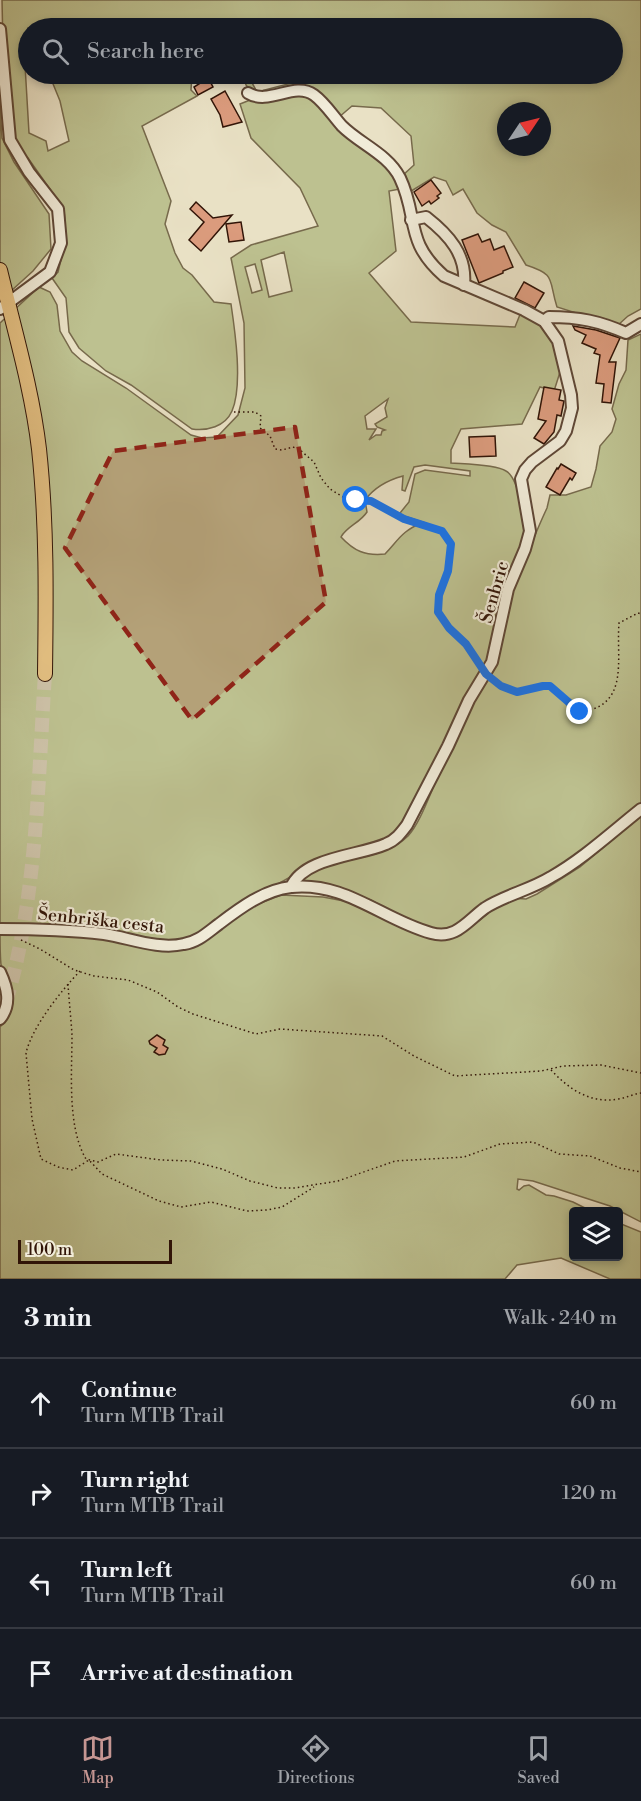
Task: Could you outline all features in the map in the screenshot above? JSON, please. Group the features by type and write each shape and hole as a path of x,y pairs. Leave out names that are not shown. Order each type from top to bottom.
{"main road":[{"path":"0,270 4,306 26,377 39,448 46,563 45,674"}],"street":[{"path":"0,30 10,140 30,172 58,209 61,243 50,272 4,306"},
{"path":"248,93 255,97 263,97 299,91 308,92 316,96 344,127 390,164 399,177 417,243 424,255 444,276 524,310 544,321 549,317 577,317 608,324 626,333 641,324"},
{"path":"411,220 426,217 445,232 453,242 465,272 464,285"},
{"name":"Šenbric","path":"291,887 303,872 319,864 388,843 399,836 448,746 469,700 486,674 497,644 508,589 530,531 521,479 532,462 560,441 566,431 572,408 558,341 544,321"},
{"path":"291,887 332,890 354,897 407,924 432,933 446,935 459,930 492,904 552,877 641,809"},
{"name":"Šenbriška cesta","path":"0,929 50,929 105,934 162,945 184,944 201,938 267,894 291,887"},
{"path":"0,972 7,987 8,1000 0,1019"}],"path":[{"path":"234,412 255,412 261,416 260,428 270,436 275,448 282,450 293,447 300,450 314,462 321,478 330,489 343,497 371,501 404,519 442,531 451,544 448,571 439,595 438,612 449,628 475,655 486,674 501,686 517,692 550,686 580,712 594,711 609,700 618,685 619,623 638,613 641,614"},
{"path":"20,939 80,971 94,976 128,980 157,992 178,1007 193,1014 256,1034 280,1029 295,1029 382,1036 395,1046 455,1076 563,1066 601,1065 641,1073"},
{"path":"80,971 68,984 28,1043 26,1053 29,1094 41,1159 58,1167 73,1170 89,1160 98,1162 116,1154 191,1161 278,1188 315,1186 338,1181 395,1161 464,1157 500,1144 534,1142 559,1154 590,1156 620,1168 641,1172"},
{"path":"68,984 72,1035 70,1093 80,1150 102,1174 159,1201 181,1207 211,1202 247,1211 282,1207 315,1186"},
{"path":"550,1069 563,1083 588,1097 608,1101 641,1093"}],"highlighted area":[{"path":"295,427 326,602 192,720 65,548 113,451"}],"green space":[{"path":"2,0 641,0 641,309 628,316 617,326 557,307 547,275 526,265 506,232 492,225 477,213 463,189 453,195 446,181 434,177 408,193 402,176 414,165 411,136 381,108 352,106 338,118 318,93 252,93 246,84 253,84 257,92 288,84 623,84 623,18 18,18 18,84 26,84 29,133 46,141 48,151 69,141 60,101 53,84 191,84 191,90 197,96 142,126 171,201 165,224 175,253 183,268 192,275 214,302 231,304 237,358 237,387 232,411 225,421 215,427 192,429 131,385 106,371 79,348 69,332 66,298 52,278 58,272 66,239 64,209 28,158 5,140"},
{"path":"310,95 389,167 400,189 389,191 396,251 369,273 411,322 515,327 521,312 538,321 555,344 561,369 554,391 540,387 522,424 461,429 451,450 451,463 487,466 506,471 515,482 521,501 525,537 493,651 400,831 391,838 317,862 244,903 199,935 164,942 0,924 0,323 39,287 50,292 57,305 60,331 72,352 82,361 126,388 191,435 202,438 217,437 238,415 245,388 244,323 231,258 251,245 318,226 300,188 251,138 240,104 250,100 262,101","holes":["284,252 292,291 269,297 261,260","255,264 262,290 252,293 245,267","388,399 385,408 387,417 375,424 385,430 381,435 376,435 369,440 376,429 367,429 365,416","425,465 470,471 470,476 425,470 415,474 409,502 400,513 423,522 405,532 385,554 366,553 346,542 341,537 367,512 365,500 382,485 403,476 402,490 405,491 414,467"]},
{"path":"0,106 2,138 14,162 49,214 51,249 33,271 0,301"},
{"path":"641,334 641,804 576,861 517,891 456,928 439,929 417,925 371,900 303,880 327,866 384,851 397,845 408,836 416,824 467,712 532,541 547,508 550,495 566,495 591,487 600,446 612,432 616,419 612,409 619,384 626,370 628,340"},
{"path":"641,816 641,1222 623,1213 623,1207 612,1207 533,1181 518,1179 517,1189 529,1185 546,1195 583,1207 569,1207 569,1261 623,1261 623,1225 641,1232 641,1279 610,1279 561,1258 517,1265 505,1279 0,1279 0,1027 11,1012 12,1004 1,965 0,931 49,931 180,949 248,908 281,895 323,897 365,905 412,932 431,938 446,939 471,927 510,898 526,899 580,867"}],"building":[{"path":"199,84 211,84 213,87 198,95 194,87"},
{"path":"225,91 242,122 223,127 220,115 211,99"},
{"path":"431,180 441,193 437,196 439,198 431,204 429,201 422,206 414,192"},
{"path":"196,202 213,218 232,215 201,251 189,240 204,222 190,209"},
{"path":"241,222 244,240 229,242 226,224"},
{"path":"478,234 482,242 490,239 494,250 504,246 513,267 479,283 462,240"},
{"path":"524,282 544,293 535,308 515,298"},
{"path":"573,326 596,330 620,338 609,362 616,362 611,403 602,402 604,384 596,383 600,355 594,353 596,349 582,343 586,335 575,330"},
{"path":"544,387 561,390 559,400 564,401 561,416 557,415 554,432 544,444 534,438 546,421 538,419"},
{"path":"495,436 496,456 470,457 469,437"},
{"path":"561,464 576,473 572,480 570,478 560,495 546,487"},
{"path":"157,1035 165,1040 163,1045 168,1048 165,1054 159,1055 154,1052 157,1048 150,1044 149,1041"}],"tunnel":[{"path":"6,1002 16,963 30,881 38,797 45,674"}],"route":[{"path":"356,500 371,501 404,519 442,531 451,544 448,571 439,595 438,612 449,628 475,655 486,674 501,686 517,692 550,686 580,712"}]}
